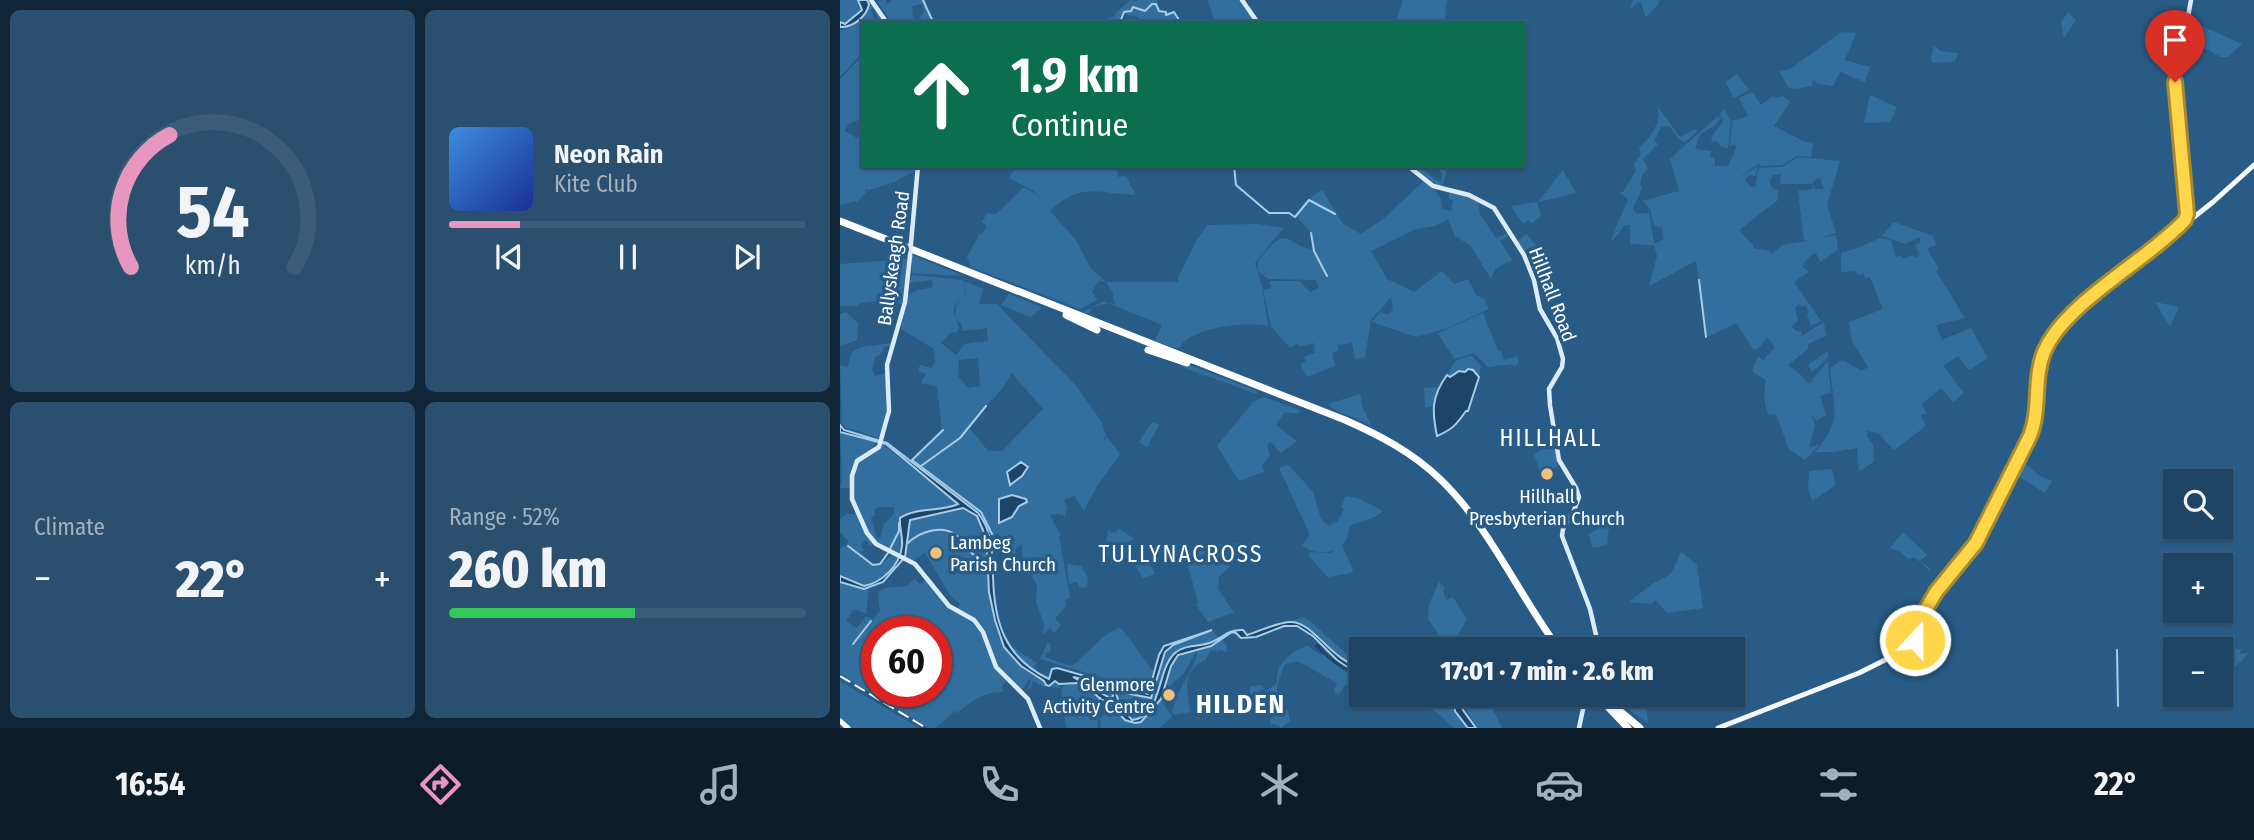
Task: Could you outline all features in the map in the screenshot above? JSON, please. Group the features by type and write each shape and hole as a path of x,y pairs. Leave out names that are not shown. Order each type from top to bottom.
{"highway":[{"path":"840,223 1362,427 1390,442 1421,462 1447,486 1476,521 1550,637"},
{"path":"840,223 1356,428 1391,445 1441,484 1468,515 1550,637"},
{"path":"986,278 1088,314"},
{"path":"1016,293 1097,330"},
{"path":"1136,334 1194,361"},
{"path":"1148,350 1221,374"},
{"path":"1610,707 1628,728"},
{"path":"1611,707 1637,728"},
{"path":"1613,707 1648,728"}],"main road":[{"path":"871,0 886,21"},
{"path":"1242,0 1257,21"},
{"path":"2188,217 2175,90 2191,0"},
{"path":"1718,728 1859,673 1911,646 1936,592 1976,543 2030,436 2035,417 2038,373 2049,341 2073,313 2254,165"},
{"name":"Ballyskeagh Road","path":"918,168 905,302 887,365 890,402 879,445 861,457 855,465 851,492 857,513 876,544 910,561 949,606 971,617 983,632 996,667 1028,699 1041,728"},
{"name":"Hillhall Road","path":"1410,168 1433,186 1469,195 1492,206 1524,255 1534,280 1540,309 1557,338 1562,354 1562,367 1549,389 1549,405 1559,460 1579,497 1562,536 1598,637"},
{"path":"1579,728 1583,707"},
{"path":"840,721 848,728"}],"shaded area":[{"path":"840,0 858,0 862,7 860,13 845,24 840,22"},
{"path":"858,0 867,0 869,4 865,13 854,23 840,27 840,22 845,24 862,10"},
{"path":"867,0 870,0 884,21 879,21 874,8 871,9 874,21 861,21 861,54 840,77 840,30 855,25 869,4"},
{"path":"886,0 887,4 892,0 925,0 933,18 919,20 924,11 922,4 912,6 913,19 917,19 916,21 891,21 877,1"},
{"path":"1131,0 1157,0 1159,11 1166,12 1166,15 1174,12 1180,21 1141,21 1138,17 1127,15 1127,11 1123,13 1120,21 1104,21 1115,16 1114,14"},
{"path":"1207,0 1240,0 1255,21 1215,21"},
{"path":"1403,0 1447,0 1444,21 1397,21"},
{"path":"1633,0 1659,0 1658,5 1646,17 1641,3 1638,2 1630,9"},
{"path":"2068,12 2076,20 2064,38 2061,23"},
{"path":"2191,21 2242,44 2228,57 2221,57 2194,43 2191,35 2187,33"},
{"path":"1842,32 1856,33 1845,60 1870,67 1865,82 1840,72 1833,86 1815,83 1813,80 1812,86 1794,89 1788,87 1779,71 1790,69"},
{"path":"1934,46 1941,51 1959,53 1955,61 1933,63 1931,59"},
{"path":"861,57 861,123 859,120 848,124 845,131 857,138 860,135 861,168 917,170 894,182 864,190 866,192 858,201 840,205 840,79"},
{"path":"1737,74 1749,90 1734,98 1726,82"},
{"path":"1752,92 1761,105 1774,95 1775,98 1783,96 1790,102 1774,126 1803,141 1813,143 1811,157 1797,156 1782,165 1761,166 1759,163 1737,179 1757,167 1756,176 1749,175 1745,180 1755,187 1759,168 1782,167 1798,157 1840,161 1827,205 1836,233 1820,238 1836,235 1838,250 1820,262 1816,253 1810,256 1802,266 1809,272 1794,282 1821,321 1811,326 1807,315 1809,311 1805,305 1802,307 1799,304 1795,308 1798,321 1792,326 1794,330 1802,332 1801,336 1824,322 1826,336 1808,344 1808,349 1788,365 1810,383 1828,361 1831,393 1820,396 1826,415 1816,421 1811,413 1815,425 1809,448 1820,444 1805,460 1789,449 1776,414 1769,415 1767,411 1764,398 1766,380 1752,371 1758,357 1763,360 1775,347 1767,337 1759,348 1754,350 1736,323 1705,338 1696,261 1649,286 1657,256 1654,245 1630,244 1630,225 1625,225 1611,240 1628,199 1619,192 1623,192 1636,171 1634,164 1641,154 1639,148 1657,123 1657,106 1680,137 1699,130 1685,142 1680,140 1669,126 1661,127 1654,141 1658,144 1643,159 1648,169 1642,174 1642,188 1633,209 1637,214 1649,213 1654,244 1664,239 1662,228 1654,225 1650,209 1642,201 1679,191 1670,159 1718,116 1721,119 1713,127 1700,134 1695,149 1712,151 1710,156 1715,159 1715,166 1728,166 1737,146 1733,144 1730,147 1732,121 1748,116 1739,98","holes":["1781,174 1780,184 1812,184 1820,178 1824,189 1815,189 1812,185 1813,189 1798,191 1804,241 1814,240 1783,245 1770,255 1771,251 1753,248 1739,230 1778,200 1778,191 1771,187 1770,180 1773,175"]},
{"path":"1870,95 1897,107 1890,122 1864,123"},
{"path":"1724,109 1731,121 1728,149 1711,138 1723,121 1720,114"},
{"path":"1015,168 1116,168 1118,177 1126,176 1136,195 1081,192 1050,211 1076,240 1090,267 1106,282 1099,281 1092,291 1097,300 1080,309 971,267 967,257 987,226 982,222 987,213 996,214 1024,187 1044,203 1034,191 1009,178"},
{"path":"1414,168 1427,168 1425,171 1438,182 1441,181 1443,173 1440,172 1441,168 1447,168 1442,186 1435,185"},
{"path":"1563,170 1576,193 1538,202"},
{"path":"1424,181 1439,196 1442,209 1451,211 1453,200 1449,199 1449,193 1442,191 1465,195 1478,201 1480,214 1496,238 1508,233 1510,235 1500,241 1512,260 1495,269 1491,279 1471,246 1455,236 1448,219 1435,226 1416,229 1371,251 1387,279 1414,292 1442,271 1454,284 1468,279 1476,295 1484,299 1489,309 1448,328 1416,337 1372,322 1380,312 1389,315 1393,308 1391,297 1371,320 1365,357 1355,360 1352,343 1338,345 1338,351 1332,353 1335,366 1307,377 1300,364 1306,361 1304,357 1315,353 1314,343 1300,347 1297,344 1290,348 1271,326 1263,290 1271,288 1269,281 1299,281 1310,292 1319,288 1316,280 1268,279 1258,271 1258,261 1272,245 1284,238 1314,251 1311,232 1295,215 1307,200 1322,190 1343,224 1361,234 1384,218"},
{"path":"1537,202 1541,216 1532,223 1528,220 1523,224 1511,206"},
{"path":"1894,222 1933,236 1936,245 1927,249 1939,269 1936,271 1965,318 1936,325 1942,340 1971,328 1988,358 1969,370 1958,356 1943,366 1964,393 1953,402 1941,388 1922,404 1926,413 1921,415 1926,426 1894,450 1878,433 1867,431 1873,445 1874,462 1859,471 1857,448 1815,452 1824,441 1833,421 1830,368 1842,360 1862,371 1868,367 1852,341 1849,322 1883,309 1870,277 1865,278 1864,274 1858,275 1855,271 1841,272 1841,253 1880,238 1891,240 1896,257 1901,256 1903,259 1912,255 1916,258 1919,254 1915,245 1921,242 1919,237 1905,244 1882,236"},
{"path":"1258,224 1283,228 1255,263 1268,326 1246,324 1219,327 1194,335 1178,349 1155,341 1162,325 1108,303 1091,308 1103,302 1115,304 1112,291 1106,282 1179,282 1178,278 1207,225"},
{"path":"1526,234 1540,250 1525,252 1518,241"},
{"path":"912,255 963,276 912,273"},
{"path":"908,259 902,304 872,302 840,306 840,264"},
{"path":"912,275 963,280 964,284 964,281 983,289 979,304 997,304 1076,386 1101,421 1106,435 1102,444 1107,437 1120,454 1097,486 1084,511 1074,496 1064,500 1067,508 1065,516 1050,515 1061,535 1059,536 1070,597 1065,600 1066,606 1055,618 1061,625 1054,633 1050,629 1052,626 1043,635 1044,624 1036,602 1037,586 1022,555 1022,543 1015,550 1023,566 1012,556 1010,559 998,533 995,534 994,547 992,534 981,512 923,469 923,464 918,466 911,460 942,429 937,387 921,383 926,374 918,371 920,365 932,368 935,362 934,349 901,329 907,295 933,287 932,280 909,283","holes":["956,318 962,331 987,328 988,341 965,344 956,355 941,343 951,332 956,333 959,329","978,358 980,386 968,388 958,376 959,360","1012,373 1043,409 1002,451 988,451 968,426 1002,389"]},
{"path":"1009,294 1042,307 1031,317 1001,305"},
{"path":"2155,302 2179,307 2170,327"},
{"path":"846,312 858,323 857,340 840,346 840,314"},
{"path":"1483,313 1504,360 1517,356 1519,361 1515,367 1512,364 1488,367 1474,353 1454,359 1438,333"},
{"path":"893,344 891,347 885,346 880,355 875,357 872,370 875,376 886,373 888,390 879,438 845,427 842,423 840,365 847,367 853,351"},
{"path":"1828,351 1828,358 1812,372 1808,365"},
{"path":"1470,356 1481,366 1479,377 1474,373 1457,372 1450,377 1447,375 1455,361"},
{"path":"1174,361 1257,391 1257,394 1185,368"},
{"path":"1468,369 1473,370 1479,377 1468,411 1451,429 1437,436 1434,412 1438,390 1447,375 1450,377"},
{"path":"1439,387 1433,406 1425,408 1424,388"},
{"path":"1360,394 1363,409 1371,425 1333,409 1328,404"},
{"path":"1264,397 1300,410 1298,414 1285,412 1276,425 1297,441 1281,453 1271,442 1267,445 1270,456 1262,466 1264,472 1239,481 1217,446 1253,402"},
{"path":"1152,422 1159,425 1147,447 1139,442"},
{"path":"840,425 844,430 887,443 978,513 989,535 996,609 1005,637 1022,661 1049,679 1052,669 1057,668 1148,694 1164,646 1212,630 1173,645 1165,652 1151,698 1115,691 1120,705 1132,720 1149,711 1169,661 1175,653 1183,648 1212,642 1227,634 1234,631 1243,630 1247,635 1279,624 1298,623 1349,662 1349,668 1337,660 1313,636 1297,626 1284,626 1256,637 1241,638 1232,632 1211,646 1178,655 1171,666 1161,699 1141,722 1125,720 1109,702 1077,683 1059,684 1055,681 1049,686 1046,685 1021,666 1004,647 989,592 987,549 983,530 977,516 963,508 910,520 905,557 883,582 864,589 840,582 840,576 864,586 877,581 894,567 902,542 900,518 913,512 958,504 886,444 840,432","holes":["1073,677 1110,684 1113,696 1110,698"]},
{"path":"840,432 877,441 855,461 850,488 840,488"},
{"path":"1555,442 1559,466 1541,473 1546,491 1534,454"},
{"path":"881,443 958,504 950,508 903,515 900,518 901,540 897,561 885,577 864,586 840,576 840,549 849,542 840,532 840,519 846,514 856,514 866,534 874,544 870,546 866,540 861,545 864,550 861,552 874,566 880,565 893,554 876,544 867,533 852,492 855,465","holes":["878,507 894,507 894,514 884,524 880,538 877,538 871,518 875,515 874,510"]},
{"path":"2021,460 2040,476 2052,481 2045,493 2018,476"},
{"path":"1021,462 1028,467 1022,476 1010,485 1007,472"},
{"path":"1289,465 1313,492 1321,519 1329,526 1338,521 1344,509 1342,507 1345,496 1360,499 1383,511 1350,526 1347,539 1335,549 1312,551 1302,545 1310,535 1279,468"},
{"path":"1832,469 1836,485 1812,501 1808,488 1809,471"},
{"path":"1012,495 1026,499 1027,502 1019,506 1012,517 999,523 999,499"},
{"path":"959,508 977,516 984,531 989,594 1002,640 1020,666 1048,682 1061,683 1059,688 1042,686 1033,681 1031,688 1028,688 1029,679 1022,691 1007,679 1002,687 1003,692 978,698 957,713 955,711 935,728 928,728 894,707 952,707 952,616 876,616 880,611 878,592 885,588 906,586 915,579 920,584 927,580 947,606 957,610 960,604 951,597 925,553 913,561 905,557 910,520 952,512"},
{"path":"1609,524 1607,545 1593,548 1588,534"},
{"path":"1118,529 1134,538 1115,561 1105,553 1108,530 1112,533"},
{"path":"1903,532 1927,555 1920,561 1930,568 1929,570 1917,559 1909,559 1890,548"},
{"path":"1254,543 1260,562 1253,557 1242,555 1219,577 1218,589 1234,612 1208,622 1196,605 1198,602 1185,555 1195,544"},
{"path":"1342,545 1353,570 1351,573 1328,577 1308,555 1311,552 1330,553"},
{"path":"1681,552 1697,565 1703,608 1667,613 1656,600 1651,604 1629,602 1652,584 1671,574"},
{"path":"1146,557 1155,574 1143,578 1133,562"},
{"path":"1067,564 1081,566 1088,578 1087,587 1080,588 1077,582 1069,584"},
{"path":"840,582 869,588 866,614 854,609 846,621 857,628 861,623 861,687 840,674"},
{"path":"1439,582 1445,588 1443,590 1446,600 1453,597 1467,619 1456,637 1438,637 1438,633 1428,619 1429,604"},
{"path":"1303,617 1309,620 1349,654 1349,662 1309,629 1289,622"},
{"path":"1118,628 1122,629 1153,671 1148,689 1143,690 1040,659 1048,642 1051,645 1050,652 1046,652 1045,657 1071,666 1103,637"},
{"path":"1212,631 1219,638 1186,649 1169,661 1148,712 1132,720 1123,711 1115,691 1145,698 1153,696 1159,667 1168,650 1184,640"},
{"path":"1221,639 1227,645 1227,652 1210,651 1206,660 1198,664 1190,675 1187,689 1190,712 1174,715 1171,710 1194,663 1197,650 1184,673 1170,686 1165,683 1176,658 1179,655 1211,646"},
{"path":"1006,643 1037,663 1033,670 1010,650"},
{"path":"1308,646 1321,655 1325,648 1349,667 1349,681 1338,695 1334,691 1337,683 1298,661 1285,664 1277,695 1282,706 1288,710 1290,721 1281,728 1270,724 1276,701 1275,693 1269,690 1267,696 1265,690 1260,689 1255,705 1250,705 1250,686 1262,685 1266,691 1277,683 1281,664 1296,651"},
{"path":"2233,648 2241,650 2239,654 2249,653 2235,667 2235,662 2233,665"},
{"path":"1073,677 1110,684 1113,696 1110,698"},
{"path":"840,681 861,693 861,707 884,707 919,728 851,728 840,719"},
{"path":"1067,683 1086,689 1118,710 1130,722 1148,716 1161,699 1172,717 1160,728 1101,728 1100,719 1110,708 1101,702 1098,706 1098,728 1067,728 1064,717 1070,713 1065,710 1061,689"},
{"path":"1427,707 1454,707 1468,728 1454,728"},
{"path":"1454,707 1462,707 1476,728 1468,728"},
{"path":"1465,707 1492,707 1502,728 1478,728"},
{"path":"1625,707 1642,707 1647,711 1648,723"}],"waterway":[{"path":"923,0 933,21"},
{"path":"1120,21 1124,12 1131,11 1133,7 1145,11 1152,4 1156,4 1159,11 1166,12 1166,15 1174,12 1180,21"},
{"path":"1234,168 1236,185 1269,213 1289,213 1295,217 1309,200 1335,214"},
{"path":"1311,233 1314,251 1327,276"},
{"path":"1699,280 1706,337"},
{"path":"921,466 960,438 986,406"},
{"path":"943,430 912,460 981,512 992,534"},
{"path":"890,549 899,531 899,523"},
{"path":"908,543 924,533 944,530 956,535 970,552 986,561"},
{"path":"848,546 873,565 880,564 888,553"},
{"path":"853,644 861,634"},
{"path":"1317,646 1349,671"},
{"path":"2117,650 2118,706"},
{"path":"1096,710 1100,698"}],"railway":[{"path":"840,676 926,728"}],"place":[{"name":"Hillhall Presbyterian Church","path":"1547,474"},
{"name":"Lambeg Parish Church","path":"936,553"},
{"name":"Glenmore Activity Centre","path":"1169,695"}],"district":[{"name":"HILLHALL","path":"1551,438"},
{"name":"TULLYNACROSS","path":"1181,554"},
{"name":"HILDEN","path":"1241,704"}],"route":[{"path":"1915,640 1925,611 1944,580 1976,543 2030,436 2035,417 2036,383 2049,341 2073,313 2185,220 2187,214 2175,82"}]}
